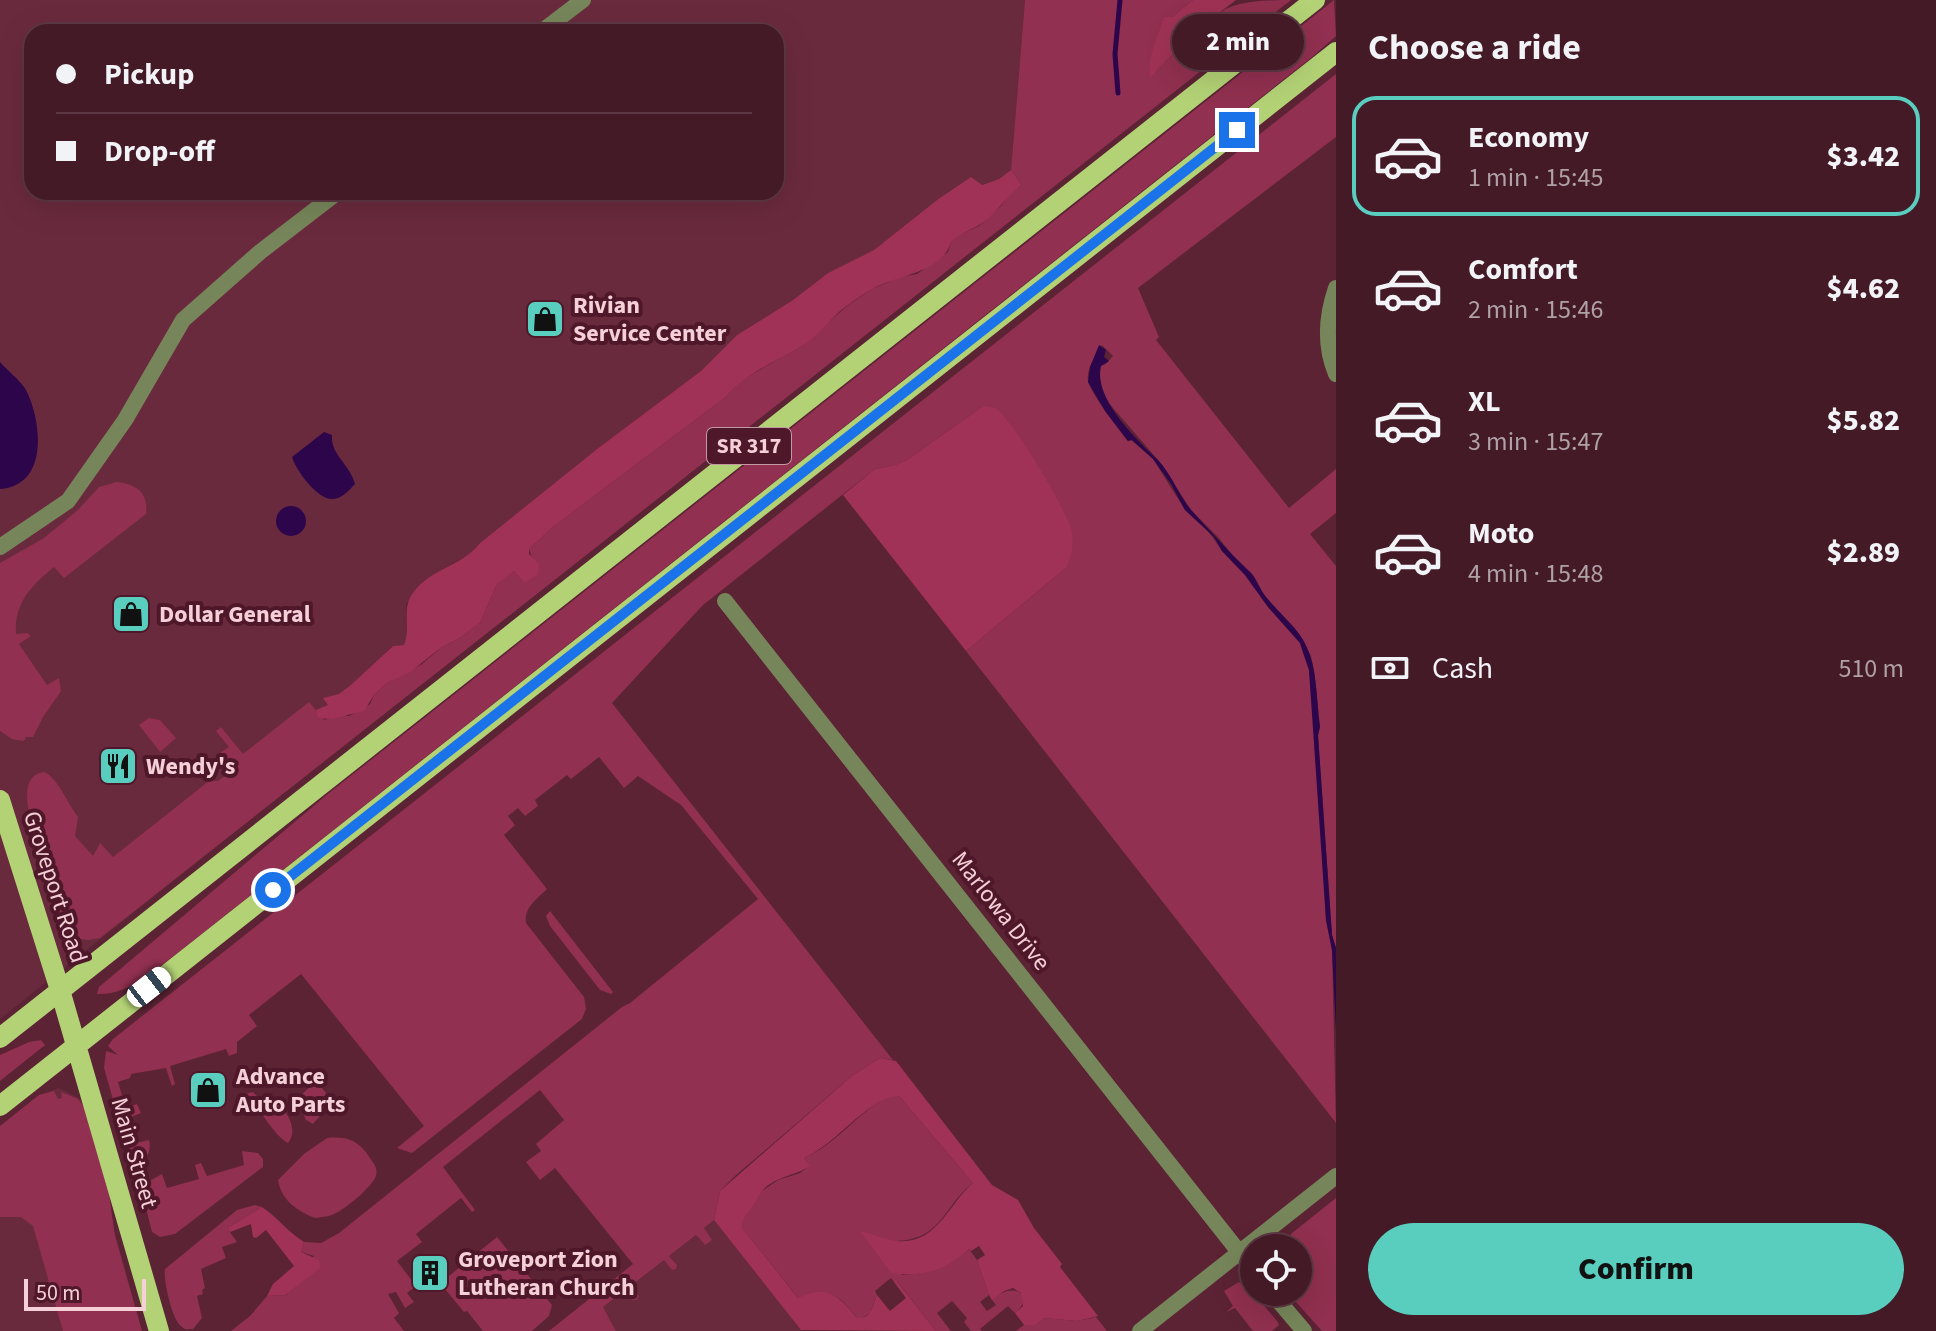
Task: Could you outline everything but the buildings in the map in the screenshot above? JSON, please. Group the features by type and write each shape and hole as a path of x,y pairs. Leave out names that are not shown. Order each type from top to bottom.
{"main road":[{"name":"SR 317","path":"0,1038 1315,0"},
{"name":"SR 317","path":"0,1106 1336,52"},
{"name":"Groveport Road","path":"0,800 60,990"},
{"name":"Main Street","path":"60,990 159,1331"}],"street":[{"path":"552,24 583,0"},
{"path":"0,547 68,501 125,420 183,320 260,252 328,200"},
{"path":"1336,288 1330,307 1327,341 1336,374"},
{"name":"Marlowa Drive","path":"725,601 1239,1252"},
{"path":"1140,1331 1336,1176"},
{"path":"1283,1306 1304,1331"}],"shaded area":[{"path":"0,0 1025,0 1011,170 999,179 937,200 874,250 828,273 793,300 737,335 701,371 597,449 471,553 448,566 406,604 407,638 404,645 392,646 365,674 339,694 353,738 0,1019"},
{"path":"1025,0 1193,0 1172,17 1150,59 1150,77 1177,53 1213,38 1217,34 1216,22 1225,9 1247,3 1291,0 100,938 73,938 61,924 48,896 48,872 27,800 33,777 44,772 58,785 78,817 75,836 93,856 100,843 113,857 209,781 218,781 232,771 217,755 229,747 216,731 221,727 243,754 309,702 324,720 349,716 370,704 374,695 387,683 422,664 480,623 497,584 511,571 518,572 532,558 529,549 553,527 726,397 740,381 802,346 848,305 872,289 900,277 917,274 948,252 957,236 979,226 1010,193 1022,185 1011,170"},
{"path":"1193,0 1236,0 1219,13 1216,21 1220,29 1211,39 1176,53 1150,78 1150,59 1164,17 1172,17"},
{"path":"1334,0 1336,36 1311,58 162,965 120,991 97,994 99,987 329,793"},
{"path":"1336,74 1336,137 1138,288 1159,337 1156,340 1289,508 1336,469 1336,513 1310,534 1336,566 1336,948 1332,935 1318,735 1320,727 1311,656 1300,636 1253,581 1251,573 1191,510 1159,461 1107,401 1099,372 1101,366 1113,356 1102,345 1088,372 1088,381 1105,411 1128,441 1131,440 1153,459 1185,510 1208,531 1300,643 1309,670 1326,920 1332,950 1336,1123 966,651 1066,568 1061,507 1043,477 983,406 907,460 875,469 703,605 612,703 893,1060 880,1058 853,1075 735,1176 720,1191 714,1220 704,1228 712,1240 705,1245 696,1235 669,1256 677,1265 676,1269 672,1270 664,1260 632,1285 639,1296 637,1300 624,1291 603,1307 616,1331 549,1331 633,1264 555,1168 540,1180 526,1162 541,1151 536,1144 564,1120 540,1090 443,1167 475,1210 472,1212 461,1198 416,1234 422,1242 397,1261 416,1286 407,1293 414,1302 405,1308 396,1292 388,1294 399,1313 394,1318 404,1331 231,1331 250,1316 267,1296 286,1295 314,1256 301,1252 304,1242 321,1243 339,1233 758,899 681,805 638,776 624,788 599,757 571,779 567,775 535,800 538,806 525,816 518,808 508,816 515,825 504,835 547,889 529,908 526,923 584,997 586,1009 582,1019 412,1153 397,1148 424,1126 301,974 249,1015 257,1026 237,1042 237,1053 229,1056 226,1049 170,1066 175,1084 172,1086 166,1068 131,1074 130,1078 118,1082 126,1108 137,1104 141,1113 129,1118 136,1143 149,1140 150,1144 139,1169 132,1166 104,1068 106,1051 118,1055 108,1046 113,1039"},
{"path":"1011,170 1022,185 985,221 951,242 938,261 928,268 880,285 854,301 807,342 742,381 726,397 553,527 529,549 529,554 539,564 538,575 525,582 514,571 497,584 480,623 410,672 387,683 374,695 364,711 331,719 318,718 316,710 328,705 323,698 339,694 393,646 404,645 408,602 426,580 473,551 597,449 701,371 737,335 793,300 828,273 874,250 971,177 982,185 999,179"},
{"path":"1099,345 1106,350 1104,357 1109,361 1101,366 1103,391 1118,417 1163,466 1192,511 1252,574 1266,597 1302,638 1311,659 1320,727 1318,735 1332,935 1336,948 1336,1032 1309,670 1300,643 1222,551 1214,537 1185,510 1153,459 1132,440 1128,441 1105,411 1088,382"},
{"path":"0,362 26,390 38,434 34,465 27,477 16,485 0,489"},
{"path":"983,406 995,408 1003,415 1026,446 1068,521 1073,546 1066,568 966,651 843,495 875,469 907,460"},
{"path":"324,432 332,435 334,448 355,484 336,499 327,498 314,490 292,457"},
{"path":"117,482 140,491 145,500 146,514 64,578 54,567 31,588 21,604 16,634 27,633 31,636 19,644 47,685 59,678 61,691 33,737 26,737 24,741 12,739 0,731 0,563 44,538 78,510 99,487"},
{"path":"291,506 301,511 306,521 301,531 291,536 281,531 276,521 281,511"},
{"path":"149,718 160,720 176,738 160,752 139,725"},
{"path":"550,911 613,992 611,994 600,990 550,926 546,916"},
{"path":"41,1040 45,1045 0,1081 0,1055"},
{"path":"880,1058 896,1061 992,1185 1018,1200 1034,1228 1062,1264 1060,1267 1098,1316 1077,1321 1044,1318 1036,1325 1024,1325 1015,1313 1023,1306 1021,1293 1013,1288 992,1300 989,1295 977,1260 985,1255 979,1246 933,1271 891,1273 860,1231 897,1241 922,1237 941,1221 973,1183 899,1096 876,1104 804,1158 810,1166 768,1185 744,1217 743,1229 798,1298 817,1292 832,1294 857,1318 862,1318 871,1311 877,1295 890,1311 906,1298 894,1282 896,1280 936,1331 801,1330 714,1220 720,1191 853,1075"},
{"path":"316,1081 330,1104 313,1124 306,1120 297,1099"},
{"path":"59,1088 86,1105 108,1178 113,1226 142,1331 0,1331 0,1126 39,1095"},
{"path":"54,1091 58,1099 62,1098 61,1092 78,1099 86,1110 106,1174 115,1236 142,1331 63,1331 33,1226 21,1217 0,1217 0,1126 39,1095"},
{"path":"253,1092 265,1104 270,1100 285,1112 292,1124 288,1143 268,1123 253,1097 242,1100 240,1095"},
{"path":"888,1096 899,1096 973,1183 932,1229 923,1235 894,1241 902,1275 938,1268 969,1249 977,1260 989,1295 980,1302 987,1311 996,1305 992,1300 1007,1291 1019,1292 1024,1301 1015,1313 1008,1306 980,1329 982,1331 971,1331 964,1322 967,1318 952,1301 937,1313 951,1331 936,1331 897,1281 891,1278 875,1291 877,1295 870,1313 862,1318 857,1318 832,1295 799,1299 743,1229 742,1218 762,1191 778,1180 800,1173 809,1166 804,1158 827,1145"},
{"path":"327,1138 347,1139 357,1144 373,1162 376,1173 370,1185 344,1208 332,1215 315,1218 291,1204 278,1180 304,1154"},
{"path":"242,1151 258,1153 263,1159 263,1167 175,1234 160,1237 152,1232 143,1196 151,1180 162,1174 167,1188 199,1179 195,1165 201,1163 207,1176 244,1165"},
{"path":"1336,1198 1336,1331 1322,1331 1300,1306 1312,1306 1312,1234 1292,1233"},
{"path":"255,1205 262,1207 227,1228 237,1242 222,1247 226,1258 201,1269 205,1288 203,1294 197,1296 202,1318 193,1329 184,1329 171,1308 165,1269 237,1210"},
{"path":"262,1207 304,1242 301,1252 319,1260 320,1268 285,1295 267,1296 273,1284 294,1266 266,1230 256,1238 253,1237 251,1224 230,1232 227,1228"},
{"path":"714,1220 802,1331 616,1331 603,1307 625,1291 639,1298 632,1285 664,1260 677,1265 669,1256 696,1235 704,1244 704,1228"},
{"path":"497,1237 552,1305 549,1316 532,1331 483,1331 467,1311 464,1312 438,1285"},
{"path":"1239,1282 1240,1306 1264,1306 1279,1325 1272,1331 1253,1331 1235,1308 1226,1312 1233,1306 1224,1291"},
{"path":"1096,1317 1107,1331 1016,1331 1024,1325 1036,1325 1044,1318 1077,1321"}],"waterway":[{"path":"1118,93 1115,54 1120,0"}],"place":[{"name":"Rivian Service Center","path":"545,319"},
{"name":"Dollar General","path":"131,614"},
{"name":"Wendy's","path":"118,766"},
{"name":"Advance Auto Parts","path":"208,1090"},
{"name":"Groveport Zion Lutheran Church","path":"430,1273"}],"route":[{"path":"273,890 1237,130"}]}
